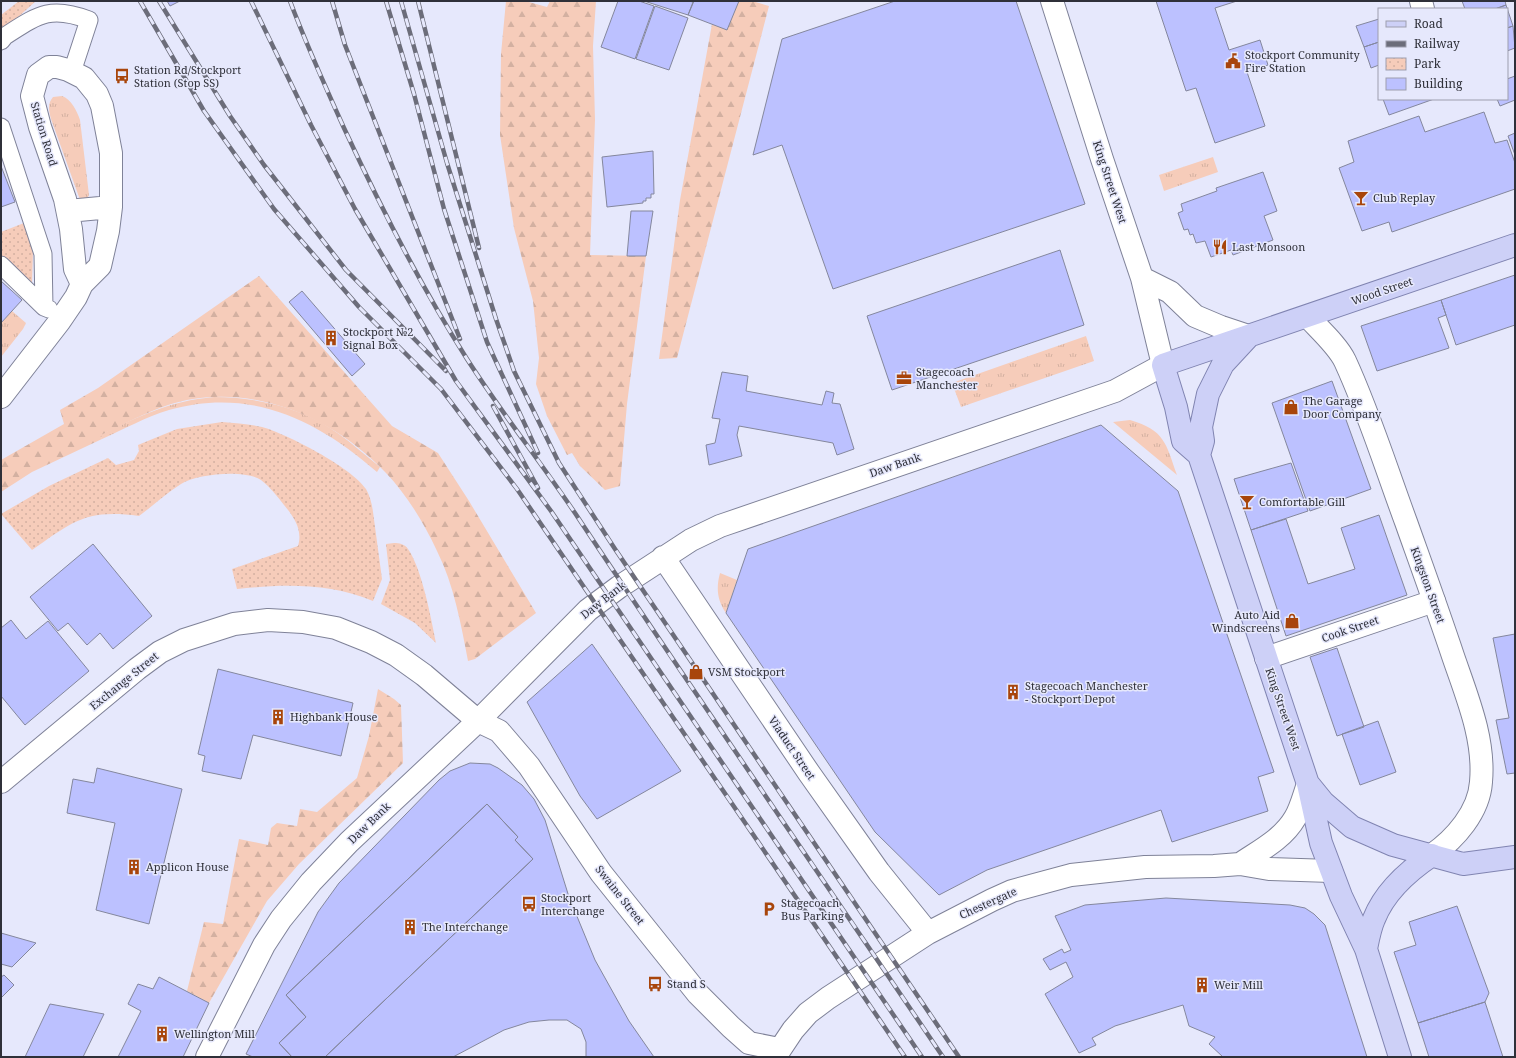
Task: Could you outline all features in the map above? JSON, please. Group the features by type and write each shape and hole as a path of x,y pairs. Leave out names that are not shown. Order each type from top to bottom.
{"main road":[{"name":"Wood Street","path":"1248,336 1308,317 1515,245"},
{"path":"1163,364 1248,336"},
{"path":"1199,455 1203,441 1201,427 1208,394 1223,364 1248,336"},
{"name":"King Street West","path":"1163,364 1176,407 1183,441 1199,455 1308,784 1321,842 1341,896 1366,949 1400,1057"},
{"path":"1308,784 1323,802 1352,827 1393,845 1463,864 1515,857"},
{"path":"1366,949 1374,919 1382,903 1406,873 1432,855"}],"street":[{"path":"69,1 90,20"},
{"name":"King Street West","path":"1052,1 1110,185 1142,278 1163,364"},
{"path":"1,41 5,36 37,16 59,12 74,14 90,20"},
{"path":"72,72 90,20"},
{"name":"Station Road","path":"1,397 65,314 82,284 100,266 108,231 111,207 112,153 102,106 91,85 84,78 58,67 49,67 41,71 38,75 32,96 40,127 68,211 75,269 82,284"},
{"path":"1,127 43,254 44,307"},
{"path":"68,211 111,207"},
{"path":"1,265 44,307 65,314"},
{"path":"1142,278 1170,292 1195,316 1248,336"},
{"name":"Kingston Street","path":"1308,317 1344,359 1361,398 1434,601 1476,725 1482,762 1480,791 1470,816 1455,836 1444,847 1432,855"},
{"name":"Daw Bank","path":"207,1057 241,986 264,945 281,919 311,882 349,842 433,761 478,721 532,664 588,610 663,557 691,540 720,526 1115,391 1163,364"},
{"name":"Viaduct Street","path":"663,557 809,774 879,872 928,933"},
{"name":"Cook Street","path":"1266,658 1434,601"},
{"name":"Exchange Street","path":"1,782 160,652 210,630 252,621 280,620 303,622 336,628 371,642 396,655 424,675 478,721"},
{"name":"Swaine Street","path":"478,721 499,731 529,766 591,859 698,994 749,1043 777,1053"},
{"name":"Chestergate","path":"1240,864 1272,843 1282,833 1294,818 1308,784"},
{"name":"Chestergate","path":"777,1053 792,1030 808,1012 928,933 1012,891 1071,875 1145,867 1240,864 1269,870 1331,871"}],"green space":[{"path":"19,1 36,1 17,18 1,29 1,15"},
{"path":"506,1 525,1 547,7 550,1 596,1 593,46 595,120 590,255 646,256 627,404 620,486 605,490 580,466 572,453 567,455 547,416 536,384 539,358 533,301 514,228 500,135 501,54"},
{"path":"739,1 752,1 769,6 677,358 659,359 680,200 712,24"},
{"path":"62,96 71,103 80,120 89,195 87,199 80,199 79,197 50,116 49,108 51,100 53,97"},
{"path":"1213,157 1218,172 1164,191 1159,175"},
{"path":"24,223 33,250 32,283 1,256 1,232"},
{"path":"259,276 392,426 438,453 469,501 536,613 475,659 468,661 456,605 443,564 426,530 408,500 386,473 346,438 323,424 298,412 273,404 246,398 220,397 181,401 157,409 101,435 102,439 32,472 1,492 1,460 64,424 60,410 98,388"},
{"path":"12,311 26,323 1,357 1,323"},
{"path":"1086,336 1094,361 961,407 952,383"},
{"path":"214,397 247,399 263,402 280,406 311,417 339,434 380,467 377,472 354,453 306,423 280,412 254,406 227,403 199,404 160,413 102,439 100,435 155,410 183,402"},
{"path":"1130,420 1151,428 1157,434 1167,447 1177,475 1113,422"},
{"path":"222,422 262,427 287,437 318,452 347,471 366,489 372,506 382,579 373,601 340,591 306,586 272,586 237,589 232,569 298,546 299,540 297,524 291,514 276,495 261,480 253,477 221,474 209,475 188,481 170,491 139,516 106,514 93,516 59,531 32,550 1,514 49,486 108,458 116,465 134,460 139,451 138,445 177,429"},
{"path":"386,544 402,544 407,547 418,569 436,643 415,623 381,604 390,580"},
{"path":"720,573 737,580 726,613 718,594"},
{"path":"378,689 401,705 403,763 299,864 267,901 209,1003 187,991 204,922 223,924 239,839 268,845 271,828 277,823 297,826 300,809 317,812 357,778 369,736"}],"building":[{"path":"167,1 180,1 170,6"},
{"path":"618,1 639,1 654,6 635,59 601,47"},
{"path":"644,1 689,1 693,2 688,15"},
{"path":"694,1 739,1 727,30 688,15"},
{"path":"895,1 1016,1 1085,204 833,289 782,145 753,155 782,39"},
{"path":"1156,1 1237,1 1215,8 1229,50 1260,40 1268,65 1247,72 1265,126 1215,143 1196,88 1186,91"},
{"path":"1462,1 1505,1 1506,5 1498,8 1465,8"},
{"path":"1506,5 1507,8 1498,8"},
{"path":"655,6 688,18 669,70 636,59"},
{"path":"1508,11 1513,26 1508,28"},
{"path":"1378,19 1378,42 1364,47 1356,26"},
{"path":"1513,26 1515,48 1508,51 1508,28"},
{"path":"1378,42 1378,65 1371,68 1364,47"},
{"path":"1515,76 1515,100 1500,106 1497,100 1508,100 1508,79"},
{"path":"1383,100 1431,100 1389,115"},
{"path":"1484,112 1495,143 1507,140 1515,163 1515,189 1392,232 1389,222 1362,231 1339,168 1354,162 1348,141 1419,116 1425,132"},
{"path":"1515,133 1515,155 1508,136"},
{"path":"653,151 654,194 651,194 651,198 646,198 646,201 643,201 643,203 607,207 602,157"},
{"path":"1,166 15,202 1,207"},
{"path":"1263,172 1277,211 1264,216 1273,240 1233,255 1231,250 1211,257 1205,241 1196,243 1193,234 1190,235 1188,229 1184,230 1178,213 1183,211 1181,204 1217,191 1216,188"},
{"path":"631,211 653,211 646,256 627,256"},
{"path":"1060,250 1084,325 892,390 867,316"},
{"path":"1515,275 1515,325 1456,345 1441,300"},
{"path":"1,281 22,300 1,323"},
{"name":"Stockport №2 Signal Box","path":"302,291 365,364 352,376 289,302"},
{"path":"1441,300 1446,315 1438,318 1449,348 1377,371 1361,326"},
{"path":"722,372 748,376 746,391 822,405 826,391 834,393 832,403 840,404 854,449 837,455 833,443 739,426 737,435 742,456 709,465 706,445 715,443 720,419 712,418"},
{"path":"1332,381 1371,489 1310,511 1272,403"},
{"name":"Stagecoach Manchester - Stockport Depot","path":"1101,425 1178,491 1274,772 1258,777 1268,811 1172,842 1161,810 987,870 939,895 875,832 726,613 748,549"},
{"path":"1291,463 1308,511 1251,530 1234,479"},
{"path":"1379,515 1407,595 1286,636 1251,530 1286,519 1308,584 1355,569 1341,528"},
{"path":"93,544 152,616 113,649 100,633 87,645 68,623 58,631 30,597"},
{"path":"11,620 26,639 48,621 89,671 25,725 1,696 1,628"},
{"path":"1515,634 1515,773 1507,774 1496,720 1509,718 1493,638"},
{"path":"592,644 681,771 597,819 580,796 527,702"},
{"path":"1337,648 1364,727 1337,736 1310,657"},
{"name":"Highbank House","path":"218,669 353,703 341,756 253,735 241,779 202,771 205,756 198,754"},
{"path":"1378,721 1396,772 1360,785 1342,734"},
{"name":"Stockport Interchange","path":"470,763 490,764 498,768 522,785 534,799 545,820 569,897 595,960 629,1021 654,1057 586,1057 586,1042 581,1029 567,1020 549,1020 529,1022 504,1030 453,1057 325,1057 533,859 515,840 518,837 487,804 286,995 306,1017 279,1043 292,1057 253,1057 246,1054 318,912 339,883 439,780 450,771"},
{"name":"Applicon House","path":"97,768 182,789 149,924 96,910 115,823 67,813 73,779 94,783"},
{"name":"The Interchange","path":"487,804 518,837 515,840 533,859 325,1057 292,1057 279,1043 306,1017 286,995"},
{"name":"Weir Mill","path":"1166,898 1290,905 1305,908 1314,914 1325,925 1367,1057 1223,1057 1209,1044 1215,1037 1189,1026 1183,1005 1115,1026 1092,1038 1096,1045 1079,1053 1045,994 1073,977 1066,962 1050,970 1043,959 1062,949 1064,953 1071,950 1055,916 1085,905"},
{"path":"1457,906 1489,993 1485,1002 1418,1023 1394,952 1416,945 1409,922"},
{"path":"1,933 36,943 12,967 1,964"},
{"path":"4,975 14,985 1,998 1,977"},
{"name":"Wellington Mill","path":"159,977 209,1003 183,1057 118,1057 141,1011 128,1004 138,984 153,989"},
{"path":"1485,1002 1503,1057 1429,1057 1418,1023"},
{"path":"50,1004 104,1014 83,1057 25,1057"}],"railway":[{"path":"140,1 204,111 274,209 359,307 441,389 517,489 905,1057"},
{"path":"159,1 230,116 264,165 346,270 446,371"},
{"path":"251,1 311,125 355,209 456,381 551,511 922,1057"},
{"path":"290,1 323,81 372,187 433,303 467,359 575,513 666,650 943,1057"},
{"path":"332,1 345,45 460,339"},
{"path":"386,1 414,94 444,209 487,342 538,453"},
{"path":"401,1 447,163 496,319 514,371 559,463 615,549 959,1057"},
{"path":"418,1 479,248"},
{"path":"493,406 538,488"}],"place":[{"name":"Stockport Community Fire Station","path":"1233,61"},
{"name":"Station Rd/Stockport Station (Stop SS)","path":"122,76"},
{"name":"Club Replay","path":"1361,198"},
{"name":"Last Monsoon","path":"1220,247"},
{"name":"Stockport №2 Signal Box","path":"331,338"},
{"name":"Stagecoach Manchester","path":"904,378"},
{"name":"The Garage Door Company","path":"1291,407"},
{"name":"Comfortable Gill","path":"1247,502"},
{"name":"Auto Aid Windscreens","path":"1292,621"},
{"name":"VSM Stockport","path":"696,672"},
{"name":"Stagecoach Manchester - Stockport Depot","path":"1013,692"},
{"name":"Highbank House","path":"278,717"},
{"name":"Applicon House","path":"134,867"},
{"name":"Stockport Interchange","path":"529,904"},
{"name":"Stagecoach Bus Parking","path":"769,909"},
{"name":"The Interchange","path":"410,927"},
{"name":"Stand S","path":"655,984"},
{"name":"Weir Mill","path":"1202,985"},
{"name":"Wellington Mill","path":"162,1034"}]}
